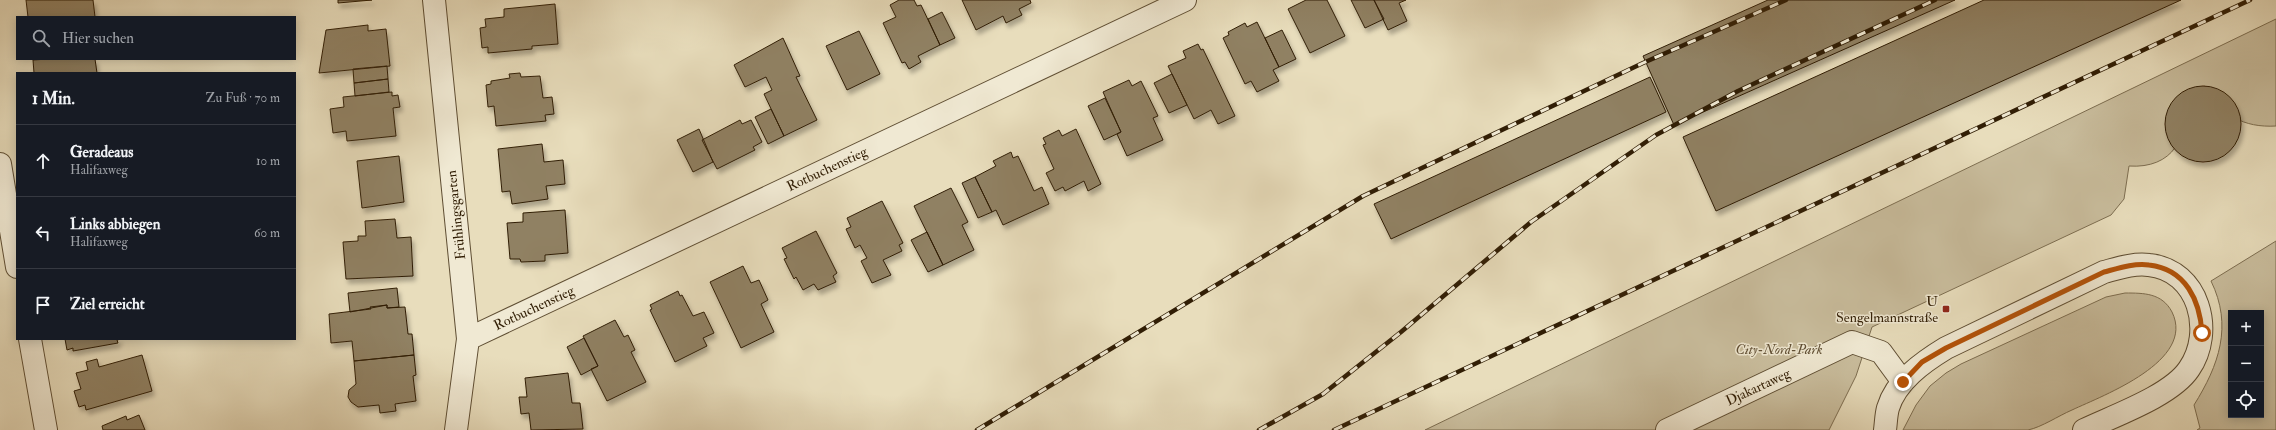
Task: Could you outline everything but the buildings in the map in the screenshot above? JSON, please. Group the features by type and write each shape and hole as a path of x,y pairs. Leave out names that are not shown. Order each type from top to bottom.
{"street":[{"name":"Frühlingsgarten","path":"434,0 468,338 456,430"},
{"name":"Rotbuchenstieg","path":"468,338 1185,0"},
{"path":"0,164 16,261"},
{"path":"1885,430 1888,407 1903,382 1922,362 1946,348 2104,272 2129,265 2150,265 2169,271 2185,282 2195,298 2201,315 2201,339 2198,351 2189,370 2174,384 2151,398 2084,430"},
{"path":"30,340 46,430"},
{"name":"Djakartaweg","path":"1667,430 1852,342 1881,352 1903,382"}],"green space":[{"name":"City-Nord-Park","path":"2276,19 2276,126 2254,125 2234,118 2218,105 2205,86 2179,98 2183,126 2175,148 2167,156 2157,162 2144,166 2129,166 2124,199 2111,215 1872,327 1856,376 1829,430 1425,430"},
{"path":"2276,241 2276,430 2197,430 2200,428 2194,405 2210,375 2220,345 2222,329 2218,298 2211,281"},
{"path":"2125,293 2152,295 2163,301 2172,312 2176,330 2171,346 2159,361 2143,374 2104,395 2033,429 1903,430 1916,405 1930,386 1946,373 1961,364 2106,297"}],"railway":[{"path":"977,430 1363,196 1643,63 1786,0"},
{"path":"1259,430 1323,394 1401,332 1531,222 1656,135 1738,91 1935,0"},
{"path":"1334,430 2250,0"}],"place":[{"name":"U Sengelmannstraße","path":"1946,309"}],"route":[{"path":"1903,382 1922,362 1946,348 2104,272 2129,265 2150,265 2169,271 2185,282 2195,298 2201,315 2202,333"}]}
